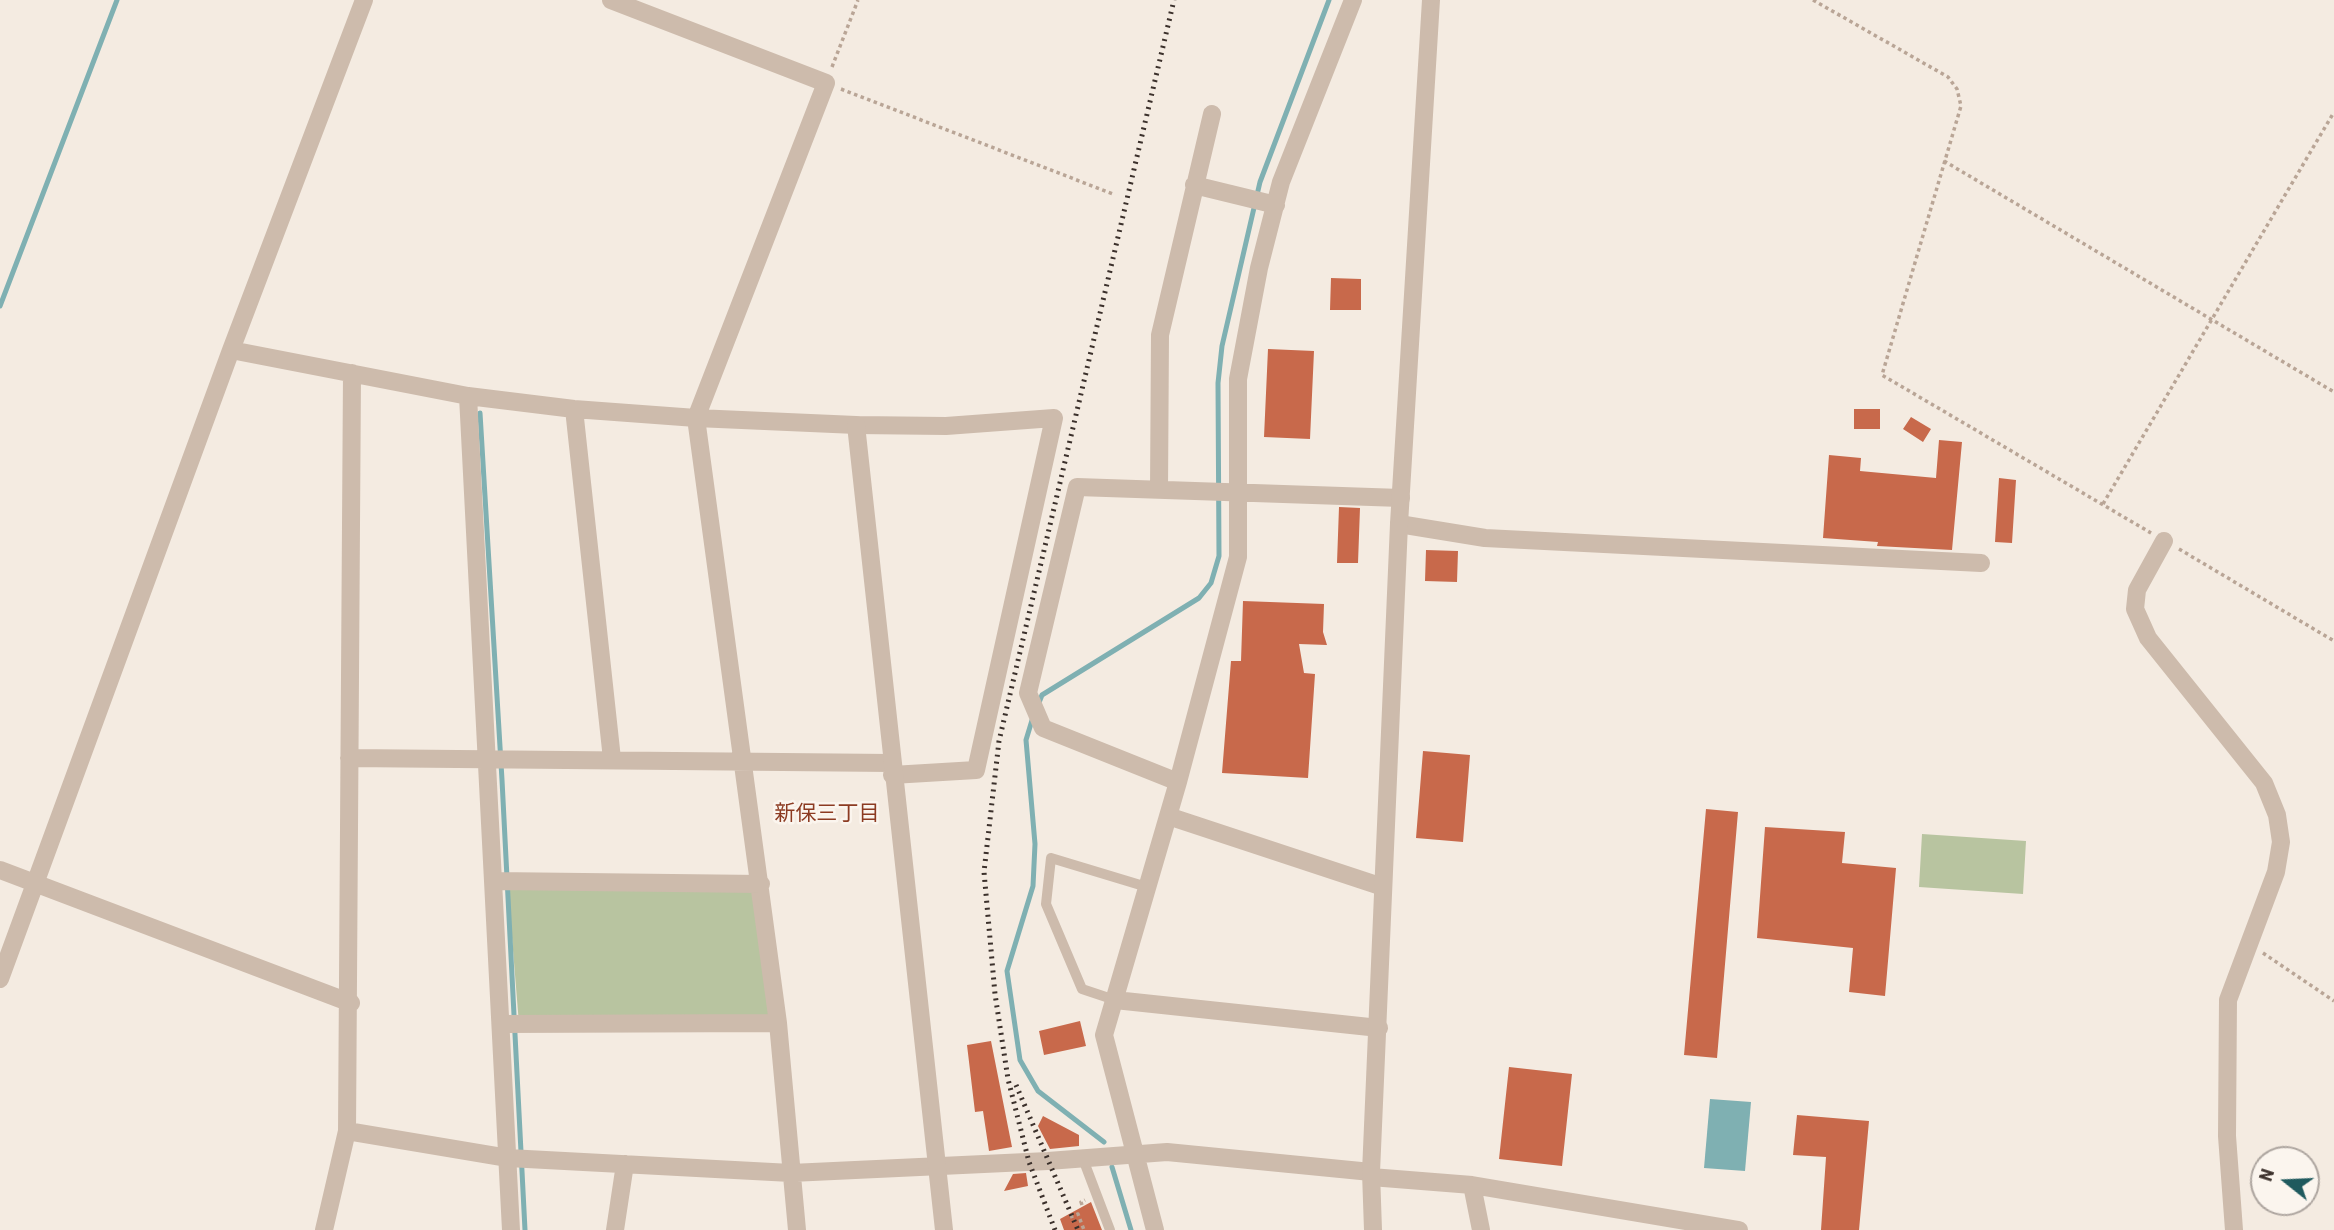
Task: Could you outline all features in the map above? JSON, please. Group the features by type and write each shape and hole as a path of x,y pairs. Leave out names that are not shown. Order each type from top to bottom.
{"street":[{"path":"0,979 231,350 364,0"},
{"path":"611,0 826,83 696,418 761,884 778,1023 797,1230"},
{"path":"1155,1230 1104,1035 1178,782 1238,557 1238,379 1259,268 1282,182 1353,0"},
{"path":"1373,1230 1371,1174 1399,524 1431,0"},
{"path":"1159,490 1160,334 1212,114"},
{"path":"1194,185 1276,205"},
{"path":"231,350 468,396 574,409 856,425 946,426 1054,418 976,770 892,769 745,761 349,758"},
{"path":"324,1230 347,1131 351,1003 349,758 352,373"},
{"path":"468,396 502,1024 510,1230"},
{"path":"574,409 612,759"},
{"path":"856,425 944,1230"},
{"path":"1178,782 1042,728 1028,693 1077,487 1401,498"},
{"path":"1399,524 1485,538 1981,563"},
{"path":"2164,541 2142,579 2135,609 2148,638 2264,783 2277,815 2281,842 2276,873 2228,1000 2227,1136 2234,1230"},
{"path":"1168,816 1383,887"},
{"path":"0,870 351,1003"},
{"path":"494,881 761,884"},
{"path":"1115,1000 1379,1027"},
{"path":"502,1024 778,1023"},
{"path":"347,1131 508,1158 791,1173 1083,1159 1167,1152 1472,1185 1739,1230"},
{"path":"615,1230 625,1164"},
{"path":"1472,1185 1481,1230"}],"lane":[{"path":"1115,1000 1082,989 1046,904 1051,858 1147,887"},
{"path":"1083,1159 1110,1230"}],"path":[{"path":"858,0 826,83 1113,194"},
{"path":"1813,0 1948,77 1957,89 1961,106 1882,375 2334,641"},
{"path":"2103,504 2334,112"},
{"path":"1944,162 2334,392"},
{"path":"2249,943 2334,1001"},
{"path":"1070,1217 1078,1214 1084,1230"}],"green space":[{"path":"1922,834 2026,841 2023,894 1919,887"},
{"path":"761,884 777,1018 519,1024 508,888"}],"water":[{"path":"1710,1099 1751,1102 1745,1171 1704,1168"}],"building":[{"path":"1331,278 1361,279 1361,310 1330,310"},
{"path":"1268,349 1314,351 1310,439 1264,437"},
{"path":"1854,409 1880,409 1880,429 1854,429"},
{"path":"1911,417 1931,429 1923,442 1903,429"},
{"path":"1939,440 1962,442 1952,550 1877,546 1878,542 1823,538 1829,455 1861,458 1860,471 1936,478"},
{"path":"1999,478 2016,480 2012,543 1995,542"},
{"path":"1339,507 1360,508 1358,563 1337,563"},
{"path":"1426,550 1458,551 1457,582 1425,581"},
{"path":"1243,601 1324,604 1323,632 1327,645 1299,644 1304,673 1315,674 1308,778 1222,773 1231,661 1241,661"},
{"path":"1423,751 1470,755 1463,842 1416,838"},
{"path":"1706,809 1738,812 1717,1058 1684,1055"},
{"path":"1765,827 1845,832 1842,863 1896,868 1885,996 1849,992 1853,948 1757,938"},
{"path":"1080,1021 1086,1046 1044,1055 1039,1031"},
{"path":"991,1041 1012,1147 989,1151 983,1111 975,1112 967,1045"},
{"path":"1509,1067 1572,1074 1562,1166 1499,1159"},
{"path":"1797,1115 1869,1121 1859,1230 1821,1230 1826,1157 1793,1155"},
{"path":"1043,1116 1079,1135 1079,1146 1050,1149 1038,1126"},
{"path":"1026,1173 1028,1186 1004,1191 1013,1174"},
{"path":"1091,1202 1102,1230 1064,1230 1060,1219"}],"waterway":[{"path":"0,306 117,0"},
{"path":"1038,705 1042,695 1199,598 1211,583 1219,556 1218,383 1222,346 1260,182 1329,0"},
{"path":"480,413 525,1230"},
{"path":"1033,717 1026,740 1035,844 1033,886 1007,971 1020,1060 1038,1091 1104,1142"},
{"path":"1112,1167 1131,1230"}],"railway":[{"path":"1055,1230 1029,1162 1008,1079 995,994 984,872 999,741 1174,0"},
{"path":"1016,1085 1078,1230"}],"district":[{"name":"新保三丁目","path":"827,815"}]}
